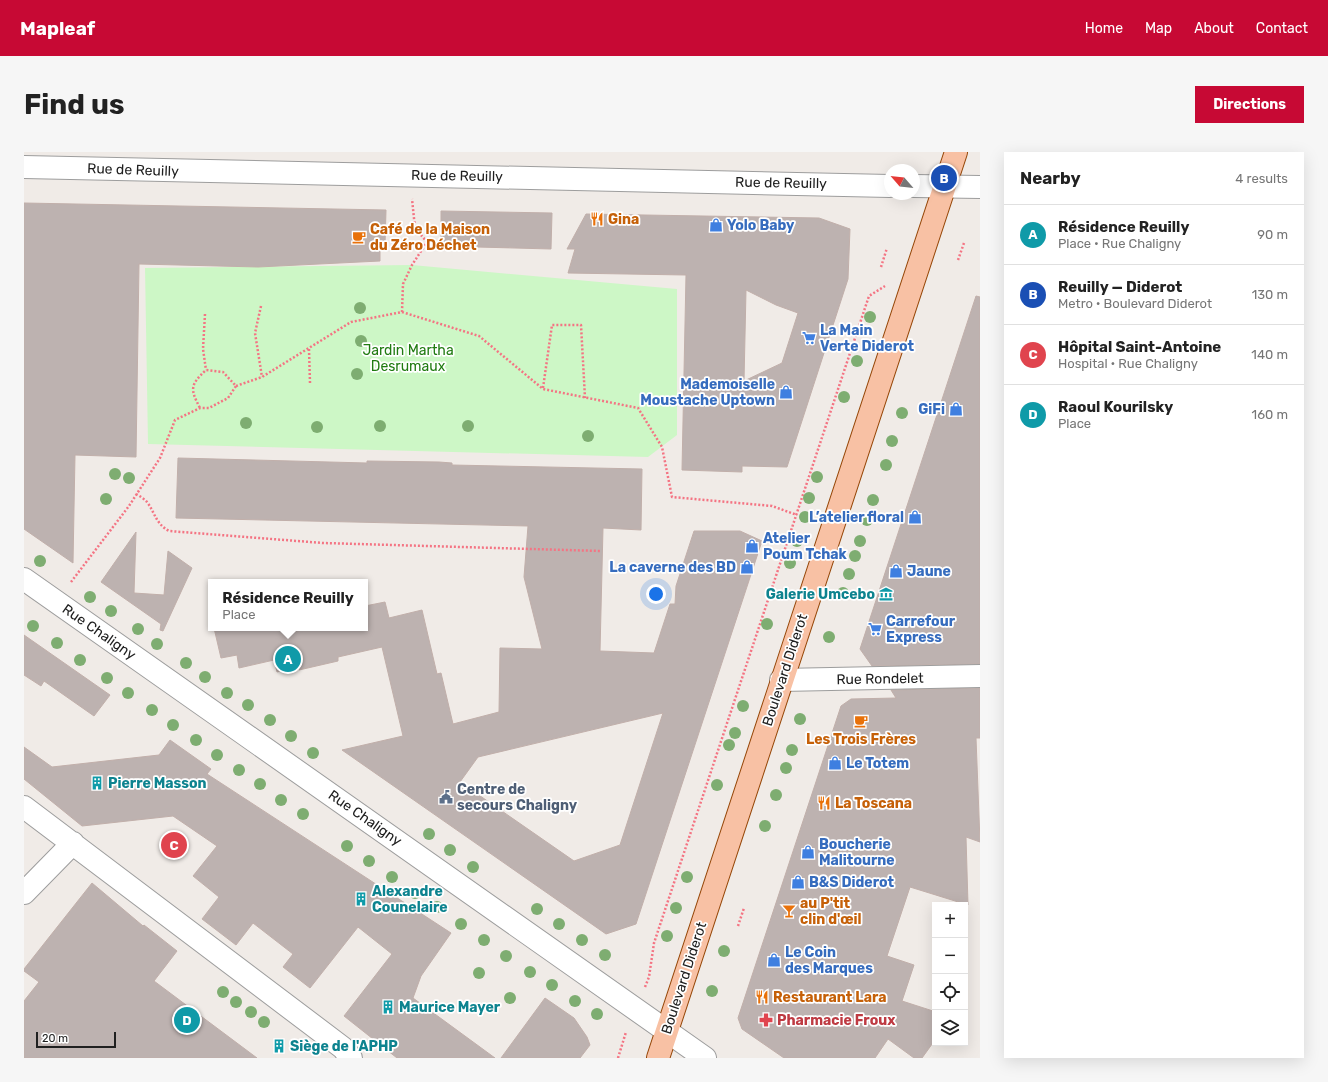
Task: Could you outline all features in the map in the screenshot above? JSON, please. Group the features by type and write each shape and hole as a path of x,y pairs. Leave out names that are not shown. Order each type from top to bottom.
{"main road":[{"name":"Boulevard Diderot","path":"658,1058 781,680 956,152"}],"street":[{"name":"Rue de Reuilly","path":"24,167 323,175 413,175 884,186"},
{"path":"920,186 980,187"},
{"name":"Rue Chaligny","path":"24,579 705,1058"},
{"name":"Rue Rondelet","path":"781,680 980,676"},
{"path":"24,807 343,1048 350,1058"},
{"path":"24,893 73,843"}],"path":[{"path":"402,312 403,284 412,265 427,242 415,228 412,203 413,175"},
{"path":"958,260 964,243"},
{"path":"881,267 886,248"},
{"path":"649,977 654,943 870,296 888,283"},
{"path":"261,306 256,333 262,377"},
{"path":"58,603 160,458 175,420 200,408 209,408 228,398 236,386 262,377 351,322 402,312 479,336 543,389 638,408 662,447 672,496 772,506 797,515"},
{"path":"206,314 203,349 206,370"},
{"path":"543,389 552,325 581,325 585,398"},
{"path":"309,349 310,383"},
{"path":"206,370 224,372 236,386"},
{"path":"200,408 193,394 196,380 206,370"},
{"path":"136,494 147,502 156,520 162,527 169,531 323,543 601,552"},
{"path":"738,926 744,908"},
{"path":"618,1058 626,1032"}],"green space":[{"name":"Jardin Martha Desrumaux","path":"412,265 677,289 677,435 648,457 148,444 145,268"}],"building":[{"path":"24,203 386,210 385,245 380,245 380,261 258,267 139,264 136,457 75,455 73,563 24,529"},
{"path":"441,211 552,213 551,249 441,246"},
{"path":"586,214 819,218 850,229 848,279 787,467 742,466 742,472 682,470 686,275 568,273 575,249 567,249","holes":["746,290 776,305 798,313 782,363 744,381"]},
{"path":"976,296 980,297 980,664 872,666 860,649"},
{"path":"178,458 367,463 367,461 439,462 452,463 452,465 642,469 641,530 603,528 600,651 654,653 670,604 675,604 676,586 694,531 740,531 762,541 636,924 606,934 342,750 403,736 382,647 338,657 338,661 299,670 298,667 277,672 274,660 239,668 237,655 221,658 215,631 368,631 368,605 385,602 389,618 422,610 437,674 441,673 453,724 499,712 500,648 542,649 524,577 528,526 176,518","holes":["663,713 620,845 574,861 460,782 478,757"]},
{"path":"136,532 134,593 164,595 168,551 192,568 163,631 160,630 161,624 101,582"},
{"path":"24,635 110,695 94,716 44,681 41,686 24,675"},
{"path":"980,688 980,738 976,738 980,842 966,837 968,902 958,902 910,887 887,956 914,965 902,1001 932,1011 932,1044 922,1058 914,1058 888,1039 875,1058 784,1058 742,1029 738,1018 841,706 851,699 896,698 891,690"},
{"path":"170,740 211,769 207,774 451,933 421,976 413,998 495,1058 397,1058 344,1016 392,954 358,927 310,988 283,967 293,954 253,923 236,945 202,919 219,897 193,876 217,846 173,816 82,826 24,779 24,747 52,767 159,755"},
{"path":"92,883 143,926 144,925 177,951 154,981 257,1058 24,1058 24,1001 39,982 24,971 24,969"},
{"name":"Maurice Mayer","path":"545,998 574,1018 587,1037 590,1045 580,1058 501,1058"}],"place":[{"name":"Reuilly — Diderot","path":"944,178"},
{"name":"Gina","path":"597,219"},
{"name":"Yolo Baby","path":"716,225"},
{"name":"Café de la Maison du Zéro Déchet","path":"359,237"},
{"name":"La Main Verte Diderot","path":"809,338"},
{"name":"Mademoiselle Moustache Uptown","path":"786,392"},
{"name":"GiFi","path":"956,409"},
{"name":"L’atelier floral","path":"915,517"},
{"name":"Atelier Poum Tchak","path":"752,546"},
{"name":"La caverne des BD","path":"747,567"},
{"name":"Jaune","path":"896,571"},
{"name":"Galerie Umcebo","path":"886,594"},
{"name":"Carrefour Express","path":"875,629"},
{"name":"Résidence Reuilly","path":"288,659"},
{"name":"Les Trois Frères","path":"861,721"},
{"name":"Le Totem","path":"835,763"},
{"name":"Pierre Masson","path":"97,783"},
{"name":"Centre de secours Chaligny","path":"446,797"},
{"name":"La Toscana","path":"824,803"},
{"name":"Hôpital Saint-Antoine","path":"174,845"},
{"name":"Boucherie Malitourne","path":"808,852"},
{"name":"B&S Diderot","path":"798,882"},
{"name":"Alexandre Counelaire","path":"361,899"},
{"name":"au P'tit clin d'œil","path":"789,911"},
{"name":"Le Coin des Marques","path":"774,960"},
{"name":"Restaurant Lara","path":"762,997"},
{"name":"Maurice Mayer","path":"388,1007"},
{"name":"Raoul Kourilsky","path":"187,1020"},
{"name":"Pharmacie Froux","path":"766,1020"},
{"name":"Siège de l'APHP","path":"279,1046"}]}
